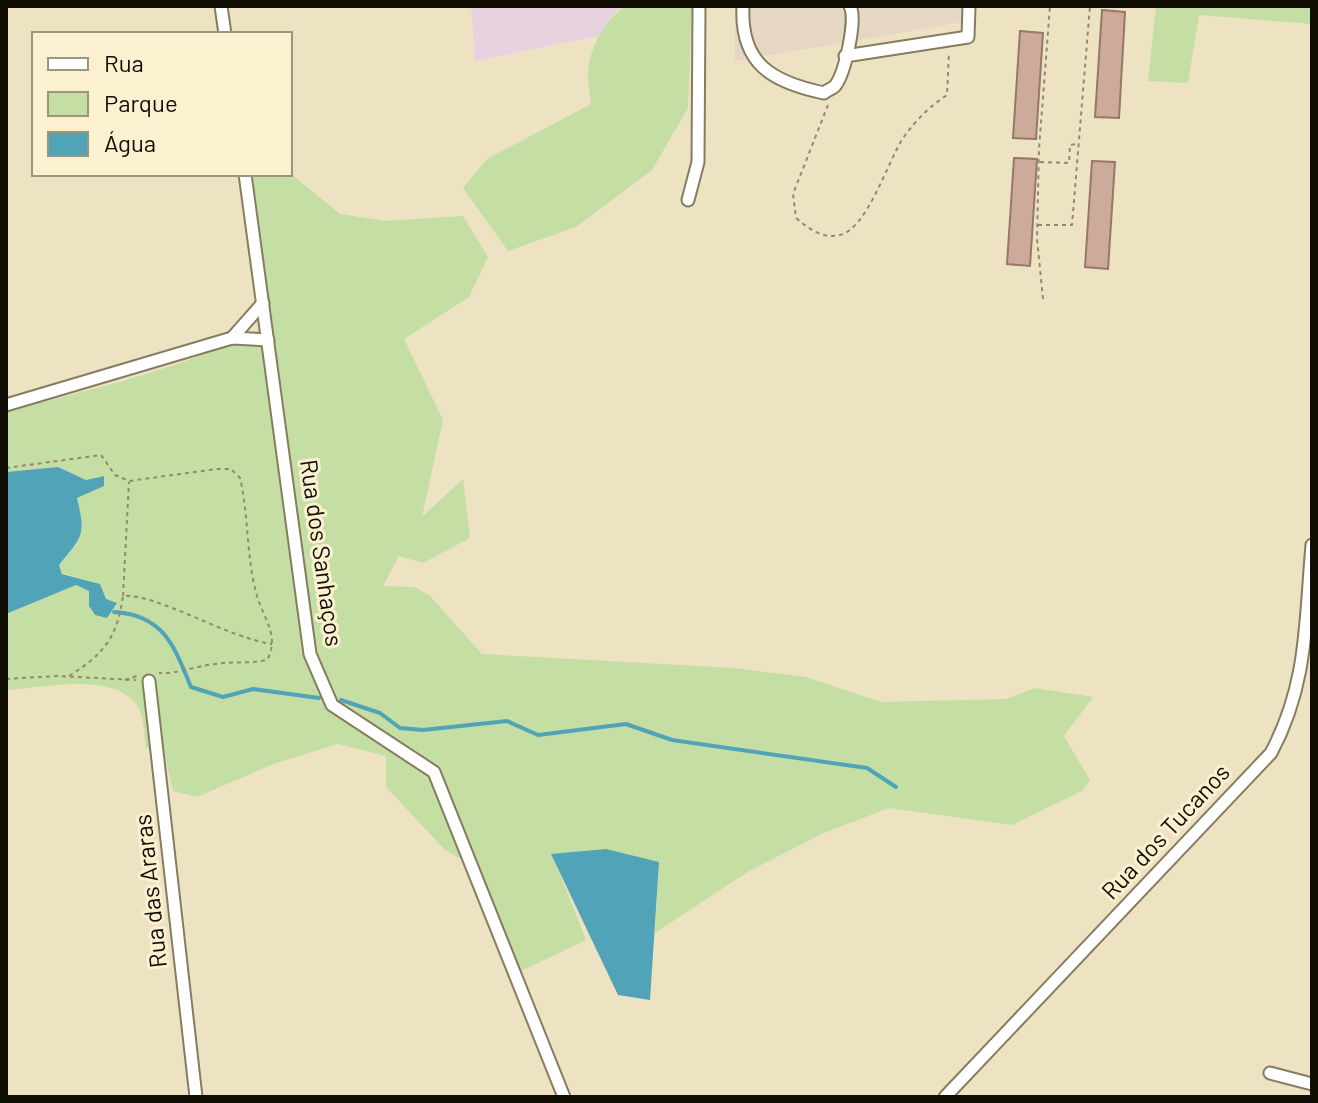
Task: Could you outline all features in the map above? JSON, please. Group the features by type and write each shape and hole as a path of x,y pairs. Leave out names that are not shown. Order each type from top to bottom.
{"street":[{"path":"221,6 225,32"},
{"path":"688,200 698,162 699,6"},
{"path":"743,6 747,45 759,67 801,88 824,93 835,86 845,56 855,16 850,6"},
{"path":"845,56 968,37 969,6"},
{"name":"Rua dos Sanhaços","path":"245,176 310,654 332,705 434,772 564,1097"},
{"path":"232,338 263,303"},
{"path":"6,405 232,338 268,340"},
{"name":"Rua dos Tucanos","path":"945,1097 1271,753 1290,717 1300,681 1312,545"},
{"name":"Rua das Araras","path":"149,681 196,1097"},
{"path":"1270,1073 1312,1084"}],"path":[{"path":"1043,299 1037,225 1050,6"},
{"path":"1037,225 1072,225 1090,6"},
{"path":"835,86 793,194 796,218 815,233 841,235 859,223 902,140 927,108 947,95 949,40"},
{"path":"1039,162 1069,163 1070,145 1077,144"},
{"path":"6,468 101,455 115,475 129,481 217,469 231,469 240,478 254,583 274,644 267,660 213,664 178,674"},
{"path":"69,676 100,656 122,605 129,481"},
{"path":"123,596 146,599 224,632 274,644"},
{"path":"6,679 69,676 149,681"}],"shaded area":[{"path":"471,6 627,6 615,12 599,36 475,61"},
{"path":"735,6 964,6 963,22 735,61"}],"green space":[{"path":"627,6 692,6 688,108 652,170 576,227 508,251 463,188 487,159 591,104 588,75 592,52 612,17"},
{"path":"1156,6 1312,6 1312,24 1199,15 1188,83 1148,81"},
{"path":"292,175 340,214 386,221 463,216 488,257 469,297 404,339 443,420 422,517 463,479 470,538 423,563 399,556 383,586 415,587 430,596 482,654 734,668 806,677 881,702 1006,699 1035,688 1093,697 1064,736 1090,780 1082,791 1012,825 889,808 824,833 749,871 655,933 659,862 552,854 586,940 519,972 478,869 445,850 386,787 386,756 338,744 273,764 197,797 173,791 164,751 146,748 139,709 125,695 111,688 76,684 6,690 6,614 76,585 89,591 89,606 106,599 100,584 62,573 59,565 78,541 82,528 77,498 104,486 103,476 86,480 58,467 6,472 6,412 168,367 230,343 260,329 265,296 252,176"}],"water":[{"path":"58,467 86,480 104,476 104,486 77,498 82,528 78,541 59,565 62,574 100,584 106,599 117,603 107,618 95,615 89,606 89,591 76,585 6,614 6,472"},
{"path":"606,849 659,862 650,1000 618,995 551,854"}],"building":[{"path":"1102,10 1125,12 1119,118 1095,117"},
{"path":"1020,31 1043,33 1036,139 1013,138"},
{"path":"1014,158 1037,159 1030,266 1007,264"},
{"path":"1092,161 1115,162 1108,269 1085,267"}],"waterway":[{"path":"114,612 131,614 156,626 179,658 191,687 223,697 253,689 319,698"},
{"path":"341,700 380,713 400,728 423,730 507,721 538,735 626,724 672,740 867,768 896,787"}]}
